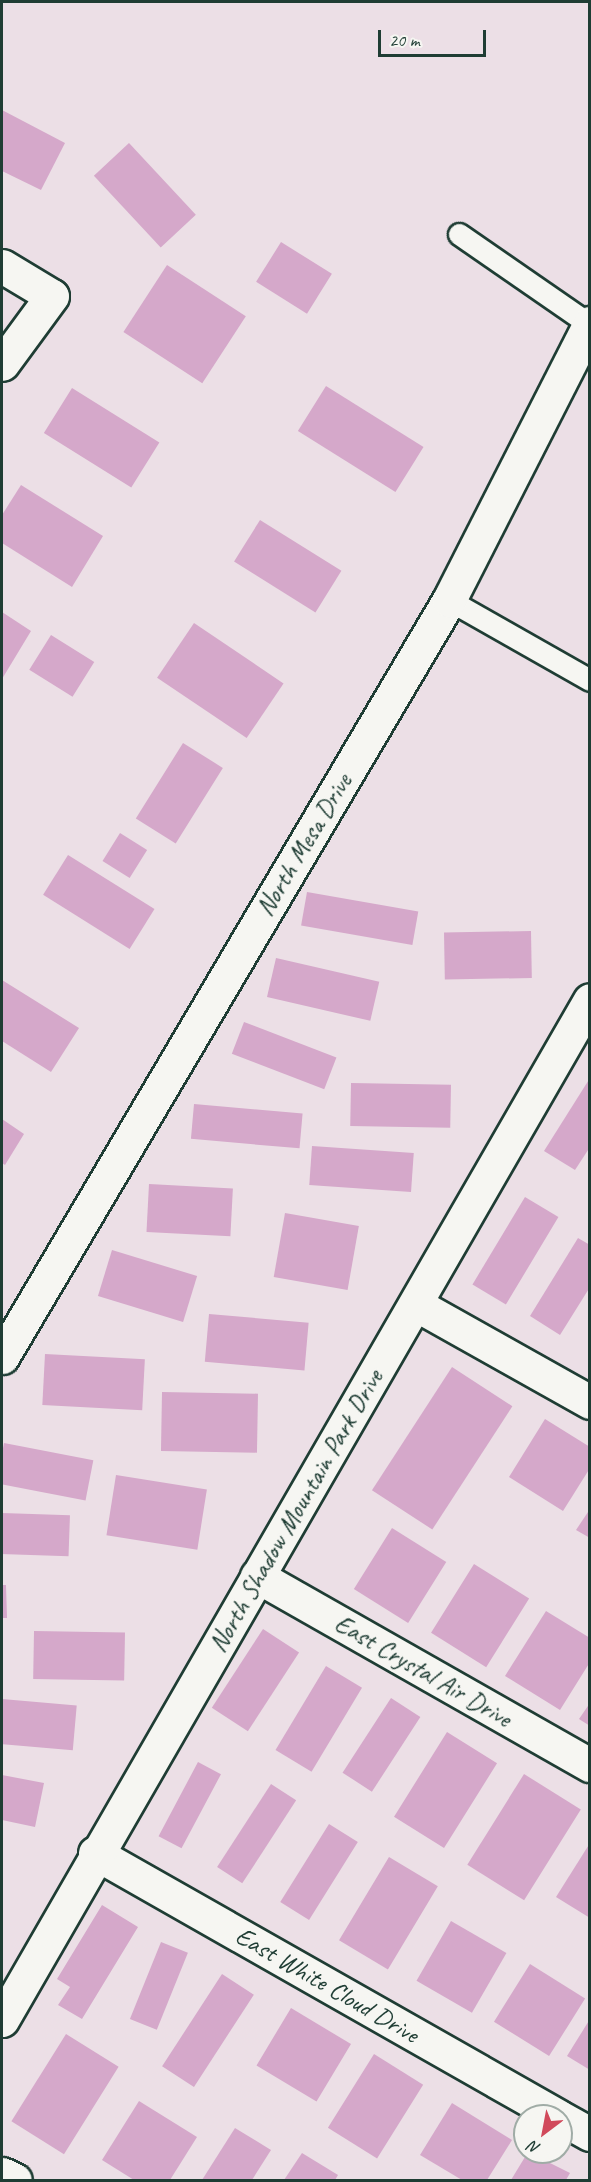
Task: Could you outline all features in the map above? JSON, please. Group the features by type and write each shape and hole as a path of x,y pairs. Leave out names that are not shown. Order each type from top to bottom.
{"street":[{"path":"2,266 52,296 2,364"},
{"name":"North Mesa Drive","path":"2,1357 449,600 589,324"},
{"name":"North Shadow Mountain Park Drive","path":"2,2020 95,1853 585,1019"},
{"path":"417,1305 590,1402"},
{"name":"East Crystal Air Drive","path":"257,1576 590,1765"},
{"name":"East White Cloud Drive","path":"95,1853 537,2104"},
{"name":"East White Cloud Drive","path":"573,2124 590,2134"},
{"path":"2,2174 15,2181"}],"lane":[{"path":"459,234 589,324"},
{"path":"449,600 590,680"}],"building":[{"path":"2,110 65,143 41,190 2,171"},
{"path":"129,143 196,215 161,247 94,176"},
{"path":"281,242 332,274 307,314 256,282"},
{"path":"167,265 246,316 202,383 123,332"},
{"path":"326,386 424,447 395,492 298,431"},
{"path":"72,388 159,443 131,488 44,433"},
{"path":"21,485 103,536 72,587 2,543 2,515"},
{"path":"260,520 341,571 315,612 234,562"},
{"path":"2,612 31,631 2,679"},
{"path":"194,623 284,683 247,738 157,678"},
{"path":"51,635 94,662 73,697 29,670"},
{"path":"183,743 223,768 176,843 136,818"},
{"path":"120,833 147,850 130,878 103,861"},
{"path":"68,855 155,909 130,949 43,895"},
{"path":"307,892 418,912 412,945 301,925"},
{"path":"531,931 532,978 445,980 444,933"},
{"path":"276,958 379,982 370,1021 267,997"},
{"path":"2,980 79,1028 51,1072 2,1041"},
{"path":"244,1022 336,1057 324,1089 232,1054"},
{"path":"590,1078 590,1147 575,1170 544,1151"},
{"path":"351,1083 451,1085 450,1128 350,1126"},
{"path":"194,1104 303,1113 300,1148 191,1139"},
{"path":"2,1119 24,1134 5,1165 2,1163"},
{"path":"312,1146 414,1153 411,1192 309,1185"},
{"path":"149,1184 233,1188 230,1236 146,1232"},
{"path":"525,1197 558,1217 506,1305 472,1284"},
{"path":"285,1213 359,1226 348,1290 274,1277"},
{"path":"578,1238 590,1245 590,1287 560,1335 530,1316"},
{"path":"112,1250 197,1276 183,1322 98,1296"},
{"path":"209,1314 309,1323 304,1371 205,1362"},
{"path":"45,1354 145,1359 142,1410 42,1405"},
{"path":"452,1367 512,1406 432,1529 372,1490"},
{"path":"162,1392 258,1394 257,1453 161,1451"},
{"path":"545,1419 590,1447 590,1468 563,1511 509,1477"},
{"path":"4,1443 93,1460 86,1501 2,1484"},
{"path":"116,1475 207,1489 197,1550 106,1535"},
{"path":"590,1509 590,1538 576,1530"},
{"path":"2,1513 70,1515 69,1556 2,1554"},
{"path":"392,1528 446,1562 408,1623 354,1589"},
{"path":"474,1564 529,1598 486,1667 431,1633"},
{"path":"2,1585 6,1585 7,1618 2,1618"},
{"path":"546,1611 590,1638 590,1662 560,1710 505,1676"},
{"path":"263,1629 299,1652 248,1731 212,1708"},
{"path":"34,1631 125,1633 124,1681 33,1679"},
{"path":"326,1666 362,1688 312,1772 276,1750"},
{"path":"391,1698 420,1717 372,1792 343,1773"},
{"path":"2,1699 77,1706 73,1750 2,1744"},
{"path":"590,1703 590,1726 579,1719"},
{"path":"447,1732 497,1763 444,1848 394,1817"},
{"path":"198,1762 221,1774 182,1848 159,1836"},
{"path":"524,1774 581,1810 524,1900 467,1865"},
{"path":"2,1775 44,1783 35,1827 2,1820"},
{"path":"271,1784 296,1800 242,1883 217,1867"},
{"path":"329,1824 358,1842 309,1920 280,1902"},
{"path":"590,1843 590,1918 556,1897"},
{"path":"389,1857 438,1886 388,1970 339,1940"},
{"path":"102,1905 138,1927 82,2019 58,2005 70,1987 57,1979"},
{"path":"451,1921 506,1953 472,2013 416,1981"},
{"path":"161,1942 188,1953 157,2030 130,2019"},
{"path":"530,1964 585,1998 549,2056 494,2022"},
{"path":"222,1974 254,1995 194,2087 162,2066"},
{"path":"291,2008 351,2044 316,2101 256,2065"},
{"path":"590,2019 590,2070 567,2056"},
{"path":"66,2034 119,2067 64,2154 11,2121"},
{"path":"374,2054 423,2085 377,2159 328,2128"},
{"path":"139,2101 197,2137 170,2180 134,2180 102,2160"},
{"path":"452,2103 512,2140 487,2180 462,2180 420,2155"},
{"path":"235,2128 271,2150 252,2180 202,2180"},
{"path":"302,2153 338,2175 335,2180 284,2180"},
{"path":"521,2164 552,2164 570,2173 566,2180 511,2180"}]}
